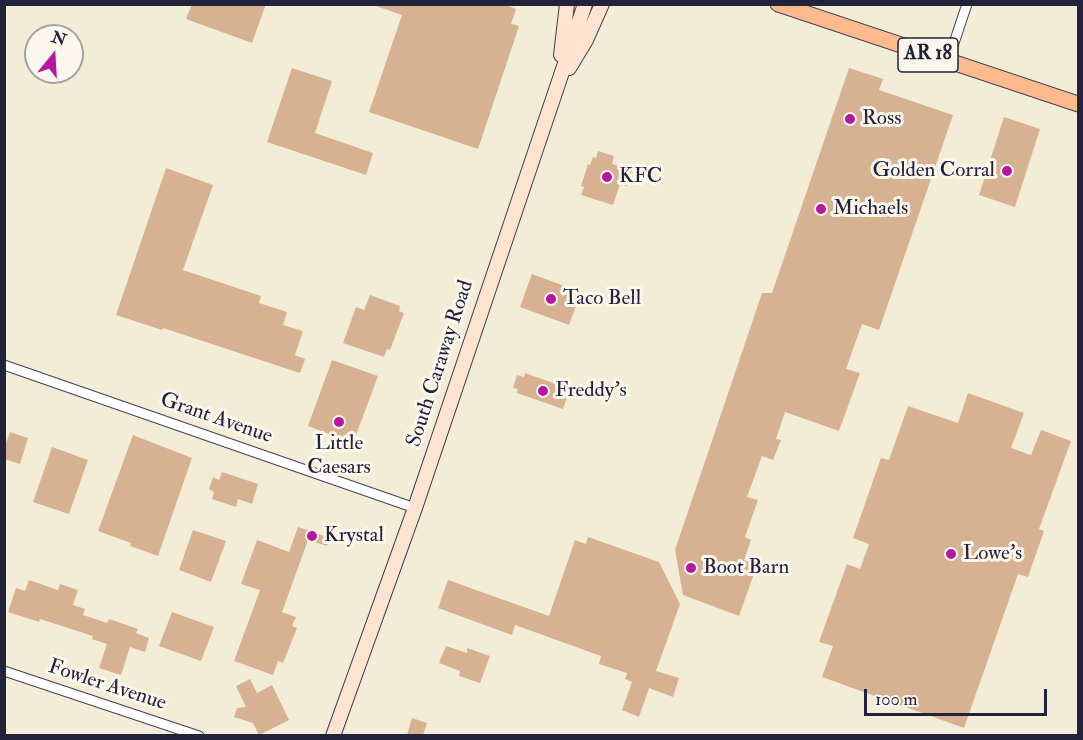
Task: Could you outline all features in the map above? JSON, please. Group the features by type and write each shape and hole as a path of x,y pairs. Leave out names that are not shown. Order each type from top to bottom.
{"main road":[{"path":"555,90 567,4"},
{"name":"South Caraway Road","path":"333,735 415,508 585,4"},
{"path":"555,90 586,40 602,4"},
{"name":"AR 18","path":"778,4 1078,104"}],"street":[{"path":"948,62 967,4"},
{"name":"Grant Avenue","path":"4,365 415,508"},
{"name":"Fowler Avenue","path":"4,671 199,735"}],"building":[{"path":"192,4 266,4 252,43 186,19"},
{"path":"376,4 504,4 516,9 511,24 519,26 478,149 369,112 402,15 376,6"},
{"path":"292,68 332,81 315,133 373,153 366,175 267,142"},
{"path":"849,68 883,79 879,90 953,115 879,330 862,324 846,369 860,373 839,431 785,412 776,439 781,440 773,460 762,456 747,497 758,500 745,537 751,540 744,560 757,565 739,616 683,595 675,550 762,293 772,293"},
{"name":"Golden Corral","path":"1004,117 1040,129 1015,207 979,195"},
{"name":"KFC","path":"598,151 614,156 612,164 632,170 627,186 620,184 613,205 581,195 584,187 581,186 588,164 590,165 593,157 596,158"},
{"path":"166,168 213,185 183,270 261,296 259,303 287,312 283,325 303,331 295,355 305,359 300,373 116,315"},
{"name":"Taco Bell","path":"532,274 581,292 569,325 520,307"},
{"path":"370,295 400,306 399,311 404,313 390,350 387,349 384,357 343,343 356,307 364,310"},
{"path":"332,360 378,376 353,443 308,426"},
{"name":"Freddy's","path":"525,373 570,389 563,409 517,393 518,389 513,388 517,375 524,377"},
{"name":"Lowe's","path":"968,393 1024,413 1011,448 1031,455 1041,430 1071,441 1039,529 1044,531 1028,577 1018,574 964,728 822,677 833,646 819,642 847,564 860,569 869,544 853,538 881,458 889,460 908,406 958,423"},
{"path":"10,432 28,438 20,464 4,459 4,450"},
{"path":"133,435 192,458 158,556 98,531"},
{"path":"52,447 88,460 69,514 33,502"},
{"path":"222,472 258,484 252,504 238,499 236,507 212,499 214,492 209,489 213,477 219,480"},
{"path":"298,527 330,538 327,546 308,540 282,612 296,617 292,626 297,628 283,663 278,661 273,675 234,661 260,590 241,584 257,540 289,552"},
{"path":"193,530 226,541 211,582 179,570"},
{"path":"588,537 659,562 680,604 656,671 679,678 673,697 649,688 639,717 622,710 632,682 625,679 627,673 599,664 601,656 515,625 512,635 438,608 448,580 549,616 575,540 586,544"},
{"path":"29,580 58,590 60,584 78,590 73,605 85,609 83,615 107,623 109,619 138,629 136,633 149,638 145,652 130,647 121,675 99,668 107,644 92,639 93,636 40,619 39,622 8,612 16,588 25,591"},
{"path":"172,612 214,627 201,661 159,646"},
{"path":"446,646 467,653 467,648 490,656 480,683 459,676 460,671 439,663"},
{"path":"250,679 257,693 272,685 289,720 259,735 253,723 234,717 237,708 246,707 236,686"},
{"path":"412,718 427,723 423,735 407,735"}],"place":[{"name":"Ross","path":"850,119"},
{"name":"Golden Corral","path":"1007,171"},
{"name":"KFC","path":"607,177"},
{"name":"Michaels","path":"821,209"},
{"name":"Taco Bell","path":"551,299"},
{"name":"Freddy's","path":"543,391"},
{"name":"Little Caesars","path":"339,422"},
{"name":"Krystal","path":"312,536"},
{"name":"Lowe's","path":"951,554"},
{"name":"Boot Barn","path":"691,568"}]}
